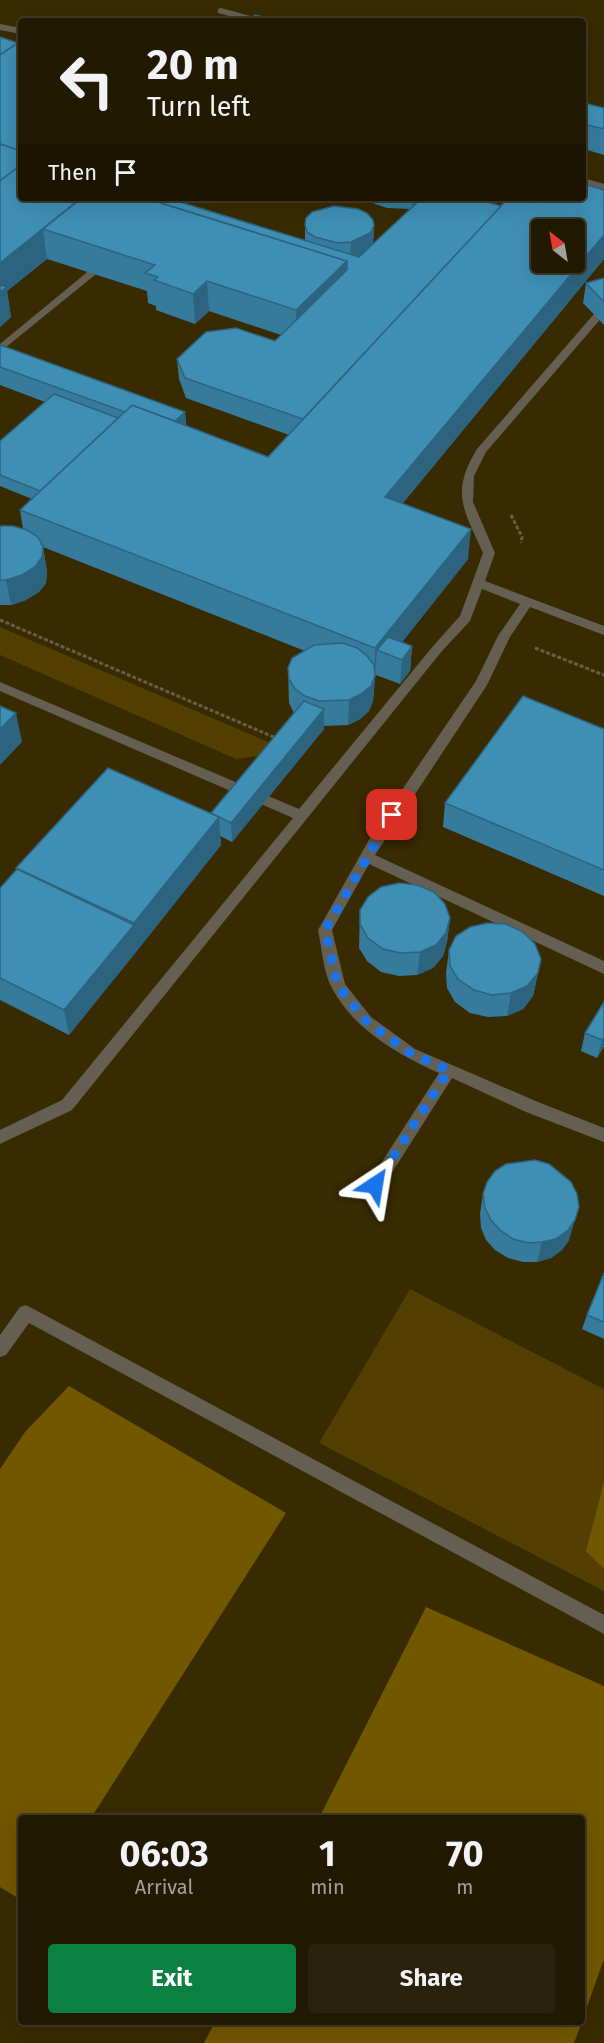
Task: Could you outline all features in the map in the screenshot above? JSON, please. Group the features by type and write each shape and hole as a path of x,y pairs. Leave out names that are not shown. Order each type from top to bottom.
{"lane":[{"path":"221,11 248,18"},
{"path":"0,27 18,30"},
{"path":"586,182 604,187"},
{"path":"0,349 101,266"},
{"path":"0,1137 67,1105 438,648 466,618 480,585 489,553 467,502 468,476 481,451 604,309"},
{"path":"480,585 604,631"},
{"path":"527,602 504,636 482,682 366,857 325,930 338,986 366,1021 410,1053 532,1107 604,1135"},
{"path":"0,686 302,816"},
{"path":"366,857 604,968"},
{"path":"375,1185 449,1070"},
{"path":"0,1349 26,1313 604,1625"}],"path":[{"path":"508,509 522,537 512,596"},
{"path":"0,620 286,743"},
{"path":"504,636 604,675"}],"shaded area":[{"path":"0,0 604,0 604,2043 0,2043"},
{"path":"0,627 275,745 258,756 236,759 0,655"},
{"path":"410,1289 604,1389 604,1591 319,1443"},
{"path":"69,1386 286,1513 93,1815 18,1815 18,1898 0,1887 0,1469 25,1432"},
{"path":"604,1482 604,1569 586,1551"},
{"path":"426,1607 604,1686 604,1959 585,2013 585,1815 321,1815"},
{"path":"213,2025 581,2025 574,2043 204,2043"}],"building":[{"path":"255,15 267,18 251,18"},
{"path":"0,37 18,43 0,55"},
{"path":"18,43 18,150 0,144 0,55"},
{"path":"586,104 604,108 604,129 586,124"},
{"path":"0,144 18,150 18,167 0,181"},
{"path":"18,167 18,201 77,201 0,263 0,181"},
{"path":"586,185 604,190 604,235 585,258 585,219 531,219 531,273 572,273 385,497 471,529 375,648 20,510 132,405 268,457 505,201 586,201"},
{"path":"78,201 155,201 347,261 296,310 207,281 193,294 154,280 158,277 145,273 155,265 43,229"},
{"path":"155,201 177,201 359,257 419,201 484,201 501,206 303,419 185,378 177,359 206,332 236,328 275,341 347,270 347,261"},
{"path":"334,206 358,209 367,213 373,220 374,226 370,233 351,242 338,243 315,237 307,232 306,218 312,212"},
{"path":"604,278 604,302 586,283"},
{"path":"0,285 7,287 0,292"},
{"path":"0,345 185,412 175,421 132,405 125,412 0,367"},
{"path":"54,394 118,418 40,491 0,475 0,441"},
{"path":"0,526 13,526 27,530 38,537 43,547 42,557 35,567 22,575 6,580 0,580"},
{"path":"388,637 412,646 402,660 377,650"},
{"path":"343,643 357,648 374,665 375,676 371,686 349,700 319,701 295,689 289,679 288,668 292,658 314,645"},
{"path":"523,696 604,729 604,870 445,803"},
{"path":"304,701 324,709 231,823 211,813"},
{"path":"0,706 16,713 0,729"},
{"path":"108,768 219,817 134,923 16,868"},
{"path":"17,869 134,925 64,1010 0,978 0,888"},
{"path":"399,883 417,885 434,892 445,904 450,918 446,933 436,945 420,952 401,953 383,949 368,938 360,924 360,910 368,897 381,887"},
{"path":"487,923 506,924 523,932 535,944 541,959 538,973 527,986 511,993 492,995 474,990 458,979 450,966 449,950 456,936 470,927"},
{"path":"604,1002 604,1037 602,1040 585,1033"},
{"path":"535,1160 549,1164 571,1182 577,1194 579,1207 575,1220 568,1230 556,1239 528,1243 513,1239 500,1230 491,1220 485,1208 483,1194 487,1182 495,1171 506,1164"},
{"path":"604,1273 604,1322 587,1315"}],"route":[{"path":"375,1185 449,1070 410,1053 366,1021 338,986 325,930 392,815"}]}
